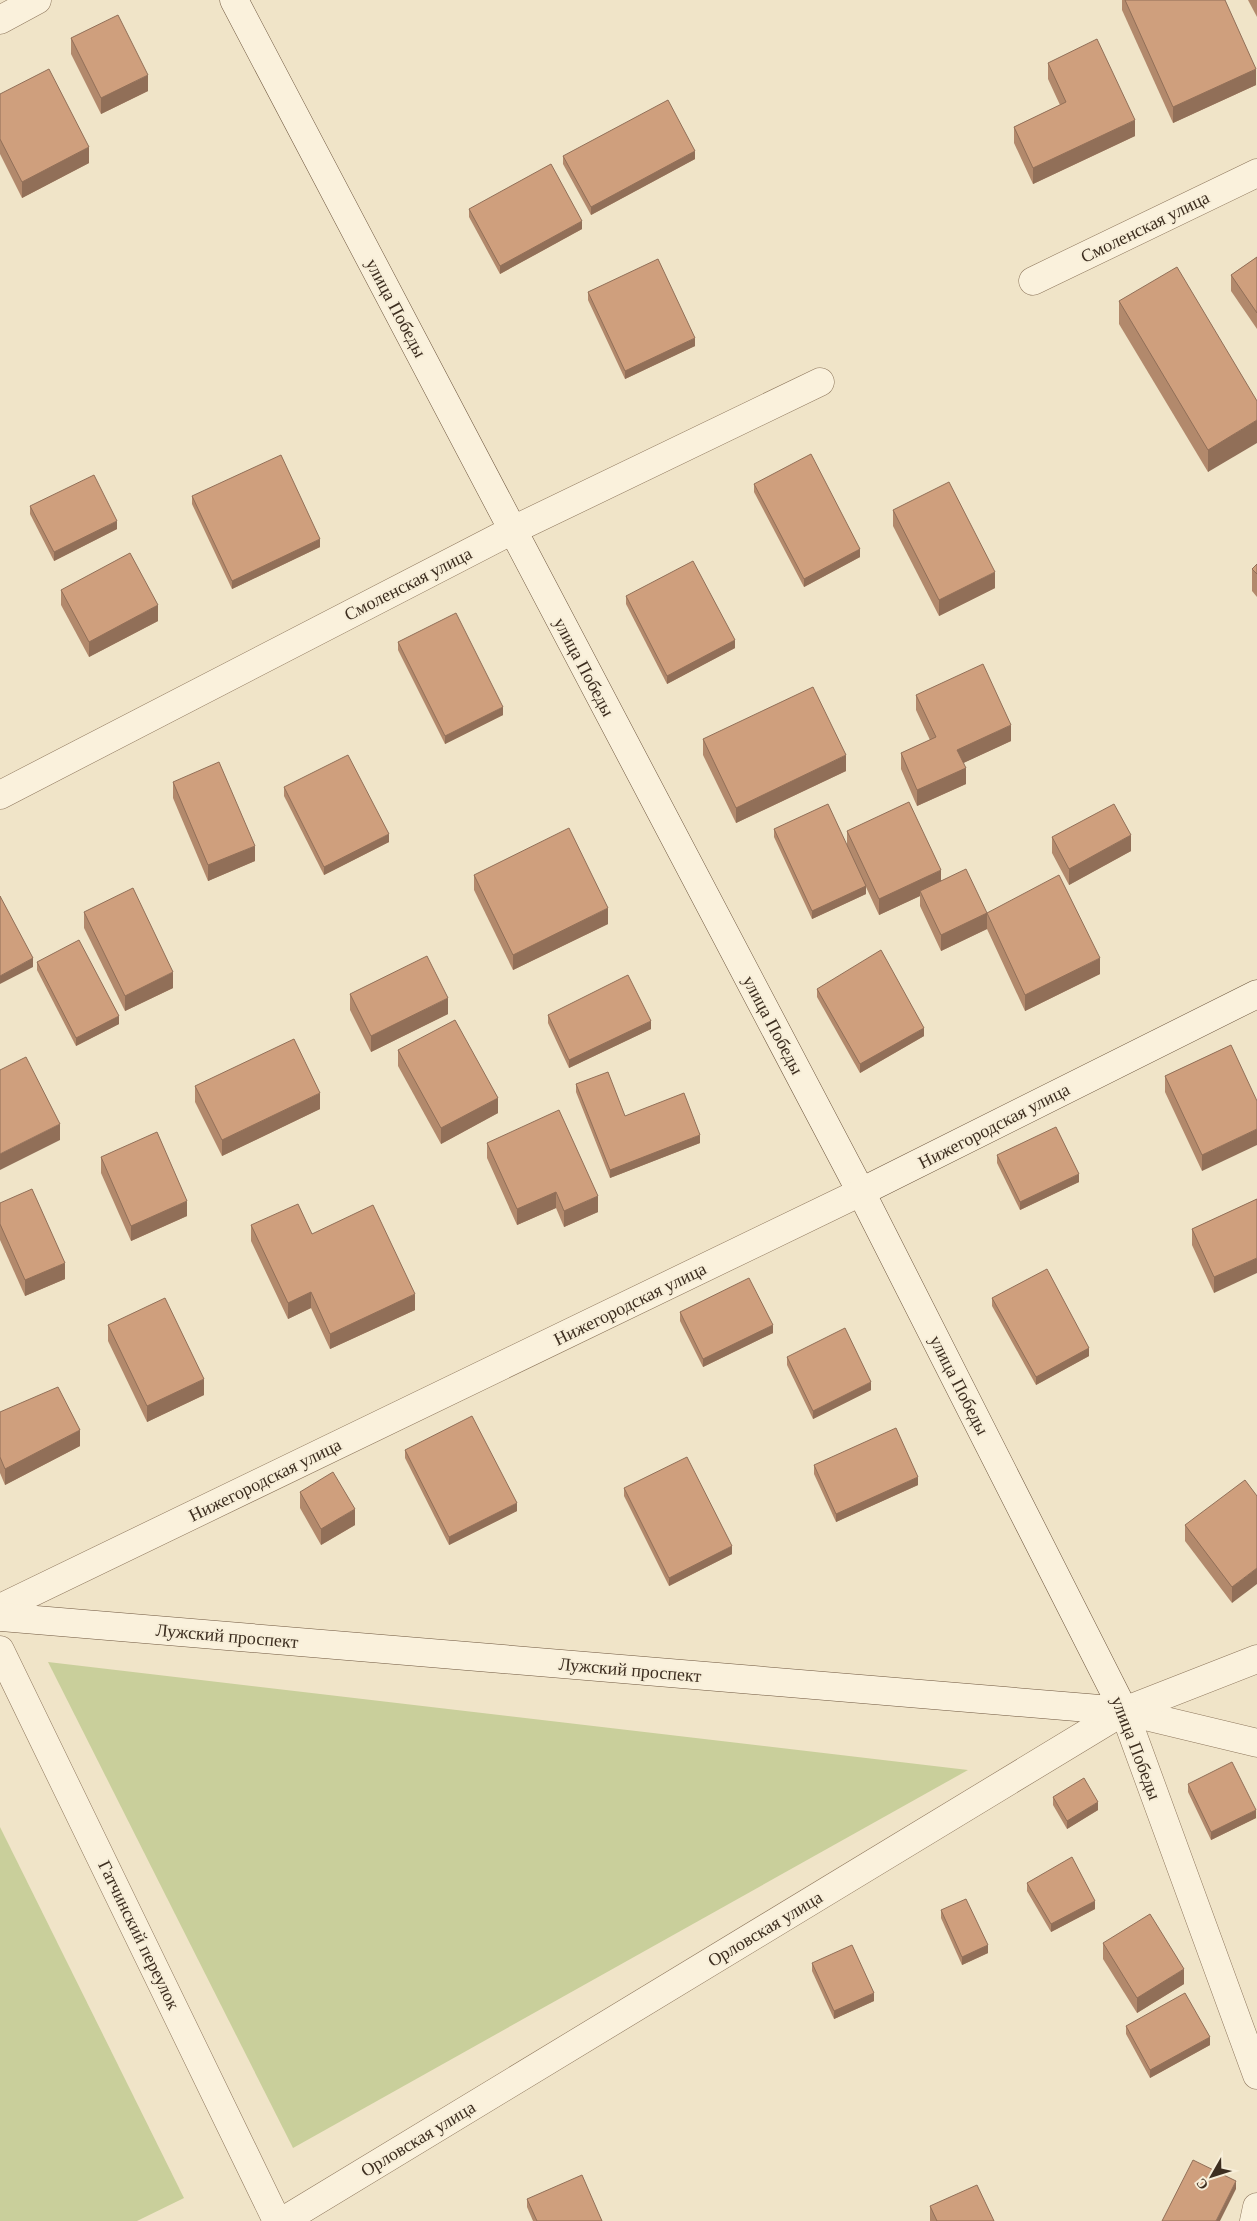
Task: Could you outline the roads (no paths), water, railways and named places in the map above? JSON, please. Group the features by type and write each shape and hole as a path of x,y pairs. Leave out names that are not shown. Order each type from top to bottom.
{"street":[{"path":"0,20 37,0"},
{"name":"улица Победы","path":"234,0 861,1192 1124,1711 1257,2075"},
{"name":"Смоленская улица","path":"1033,280 1257,173"},
{"name":"Смоленская улица","path":"0,795 512,530 820,382"},
{"name":"Нижегородская улица","path":"0,1608 861,1192 1257,994"},
{"name":"Лужский проспект","path":"0,1617 1124,1711 1257,1744"},
{"name":"Гатчинский переулок","path":"0,1650 277,2221"},
{"name":"Орловская улица","path":"283,2221 1124,1711 1257,1659"},
{"path":"1254,2221 1257,2207"}]}
